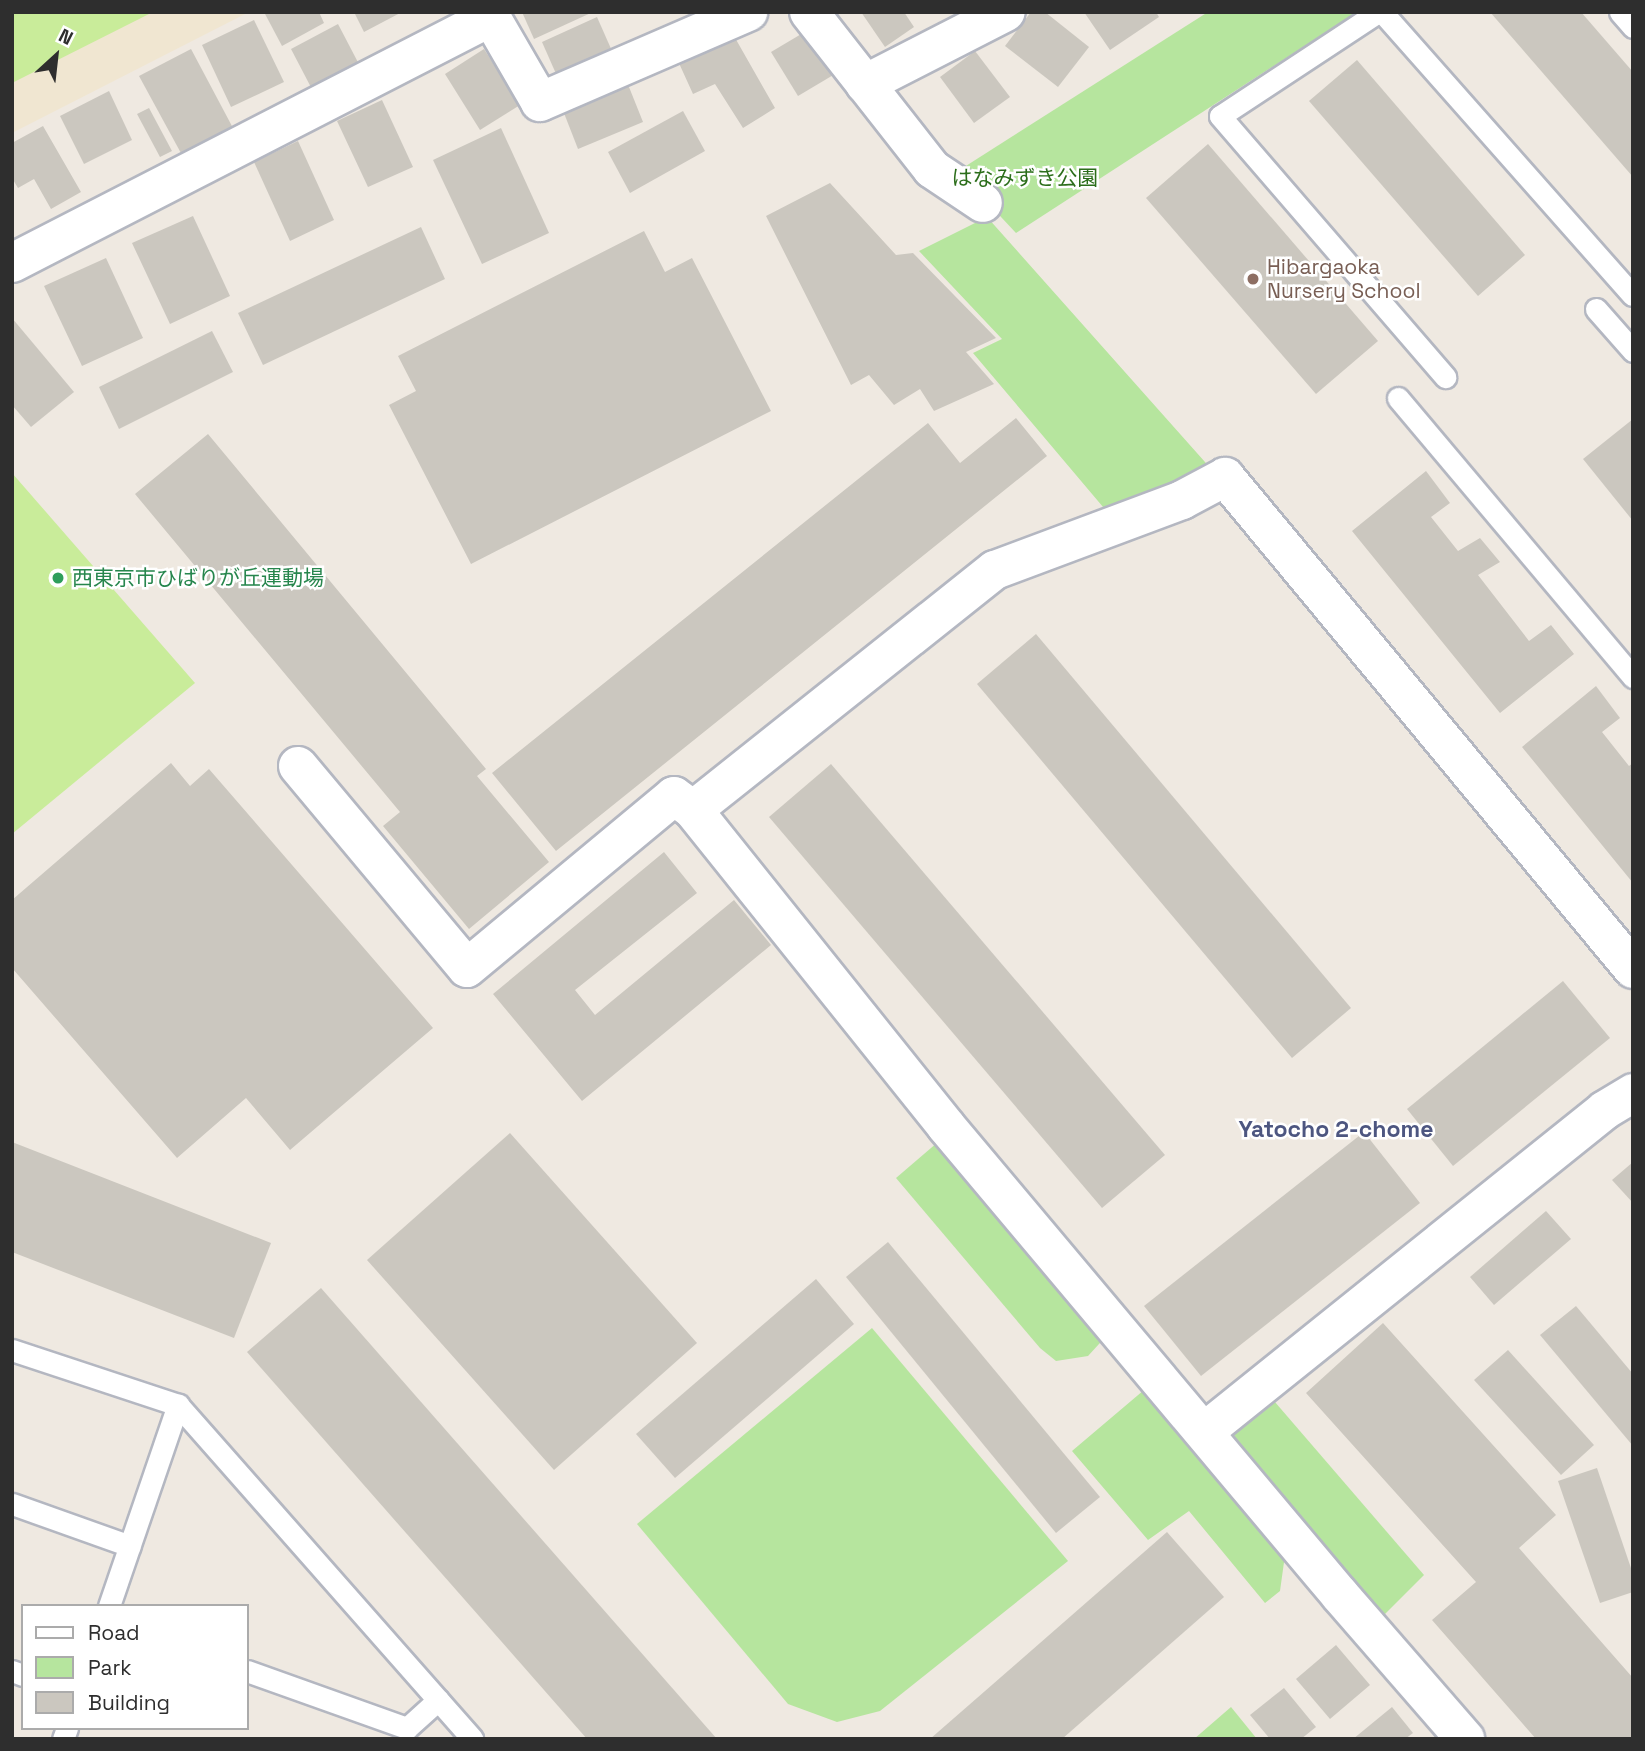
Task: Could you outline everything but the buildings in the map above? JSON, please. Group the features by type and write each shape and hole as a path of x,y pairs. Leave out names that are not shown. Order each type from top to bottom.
{"street":[{"path":"12,262 491,17 540,103 748,12"},
{"path":"810,12 932,169 983,203"},
{"path":"865,84 1006,12"},
{"path":"693,810 995,570 1182,500 1225,477 1633,969"},
{"path":"298,766 467,968 674,796 693,810 946,1126 1465,1739"},
{"path":"1205,1432 1605,1110 1633,1093"}],"lane":[{"path":"1445,377 1220,116 1380,12 1632,295"},
{"path":"1620,12 1633,27"},
{"path":"1596,309 1633,351"},
{"path":"1398,398 1633,677"},
{"path":"12,1350 178,1405 472,1739"},
{"path":"110,1604 178,1405"},
{"path":"12,1504 130,1546"},
{"path":"248,1671 407,1728 438,1700"}],"shaded area":[{"path":"12,12 249,12 12,133"}],"green space":[{"path":"12,12 153,12 12,83"},
{"name":"はなみずき公園","path":"1208,12 1357,12 1016,233 958,171"},
{"path":"987,217 1221,480 1114,520 973,353 1002,339 919,251"},
{"name":"西東京市ひばりが丘運動場","path":"12,473 195,683 12,834"},
{"path":"945,1136 1110,1332 1088,1356 1056,1361 1040,1348 896,1178"},
{"path":"872,1328 1068,1561 880,1711 837,1722 788,1704 637,1524"},
{"path":"1144,1390 1285,1555 1280,1591 1265,1603 1189,1511 1148,1540 1072,1451"},
{"path":"1268,1394 1424,1575 1378,1621 1219,1434"},
{"path":"1231,1707 1257,1739 1194,1739"}],"place":[{"name":"Hibargaoka Nursery School","path":"1253,279"},
{"name":"西東京市ひばりが丘運動場","path":"58,578"}],"district":[{"name":"Yatocho 2-chome","path":"1336,1129"}]}
